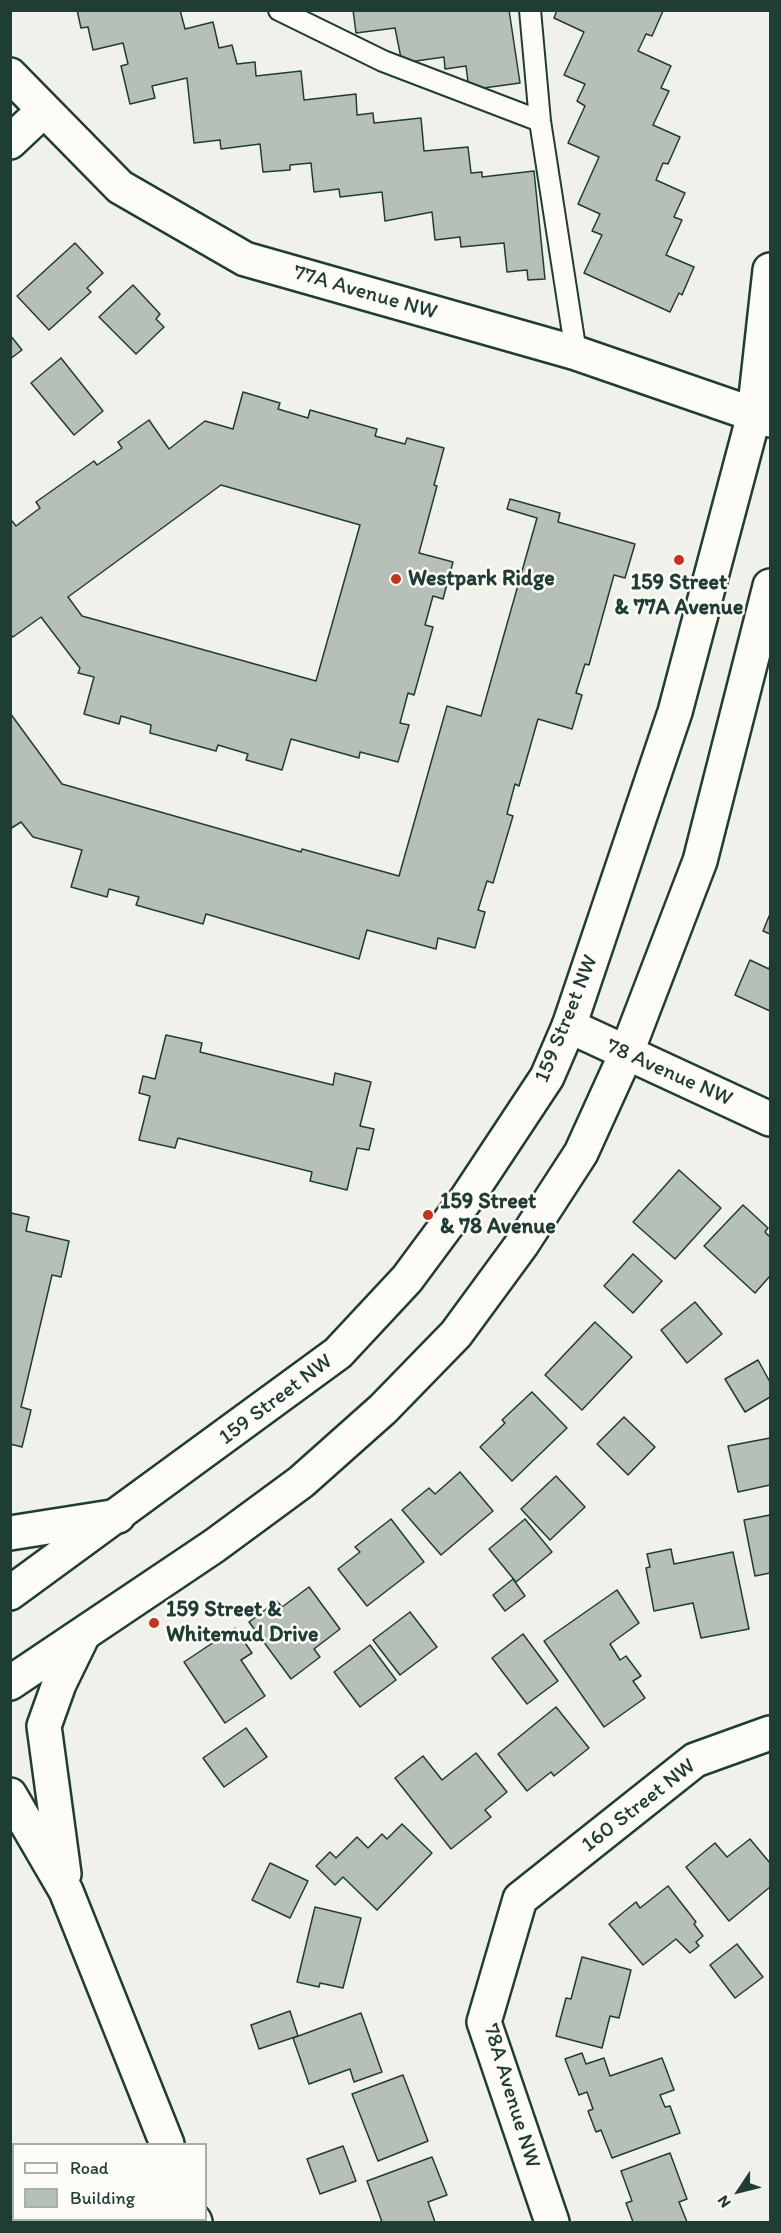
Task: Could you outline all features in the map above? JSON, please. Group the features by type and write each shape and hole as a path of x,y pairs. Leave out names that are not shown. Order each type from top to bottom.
{"main road":[{"name":"77A Avenue NW","path":"10,75 120,187 245,259 576,353 762,417"},
{"path":"10,142 44,111"},
{"name":"159 Street NW","path":"10,1593 338,1353 406,1279 467,1198 547,1077 569,1026 675,711 762,417 771,270"},
{"path":"10,1683 82,1637 214,1546 301,1482 383,1409 456,1334 522,1244 581,1153 626,1054 700,861 771,586"},
{"name":"78 Avenue NW","path":"569,1026 771,1119"},
{"path":"10,1533 118,1516"},
{"path":"66,1891 44,1726 59,1684 82,1637"},
{"name":"160 Street NW","path":"520,1899 695,1760 771,1732"},
{"path":"10,1795 66,1891 166,2143"},
{"name":"78A Avenue NW","path":"520,1899 484,2022 552,2223"}],"lane":[{"path":"279,10 383,61 540,121"},
{"path":"530,10 540,121 576,353"}],"building":[{"path":"77,10 180,10 185,29 213,22 219,48 232,45 237,64 255,62 256,76 301,71 304,100 356,94 357,115 373,113 374,123 421,118 424,151 468,147 471,173 482,172 482,177 534,171 545,279 528,280 527,270 507,272 504,243 461,247 460,237 435,240 432,212 385,221 382,192 340,197 339,189 314,192 311,163 290,165 290,170 263,172 260,144 221,149 220,140 194,143 187,78 152,86 155,98 130,104 121,66 128,64 123,43 93,50 88,27 81,28"},
{"path":"353,10 509,10 520,83 469,90 466,66 445,69 444,57 402,63 395,28 356,33"},
{"path":"557,10 663,11 652,36 646,34 638,51 671,66 661,88 669,91 653,125 680,137 668,164 663,163 656,180 685,193 674,217 682,220 666,255 694,267 682,295 679,293 670,312 584,273 602,235 592,231 600,214 578,204 599,157 568,143 585,106 577,101 585,84 564,75 584,32 554,18"},
{"path":"75,243 103,273 87,288 91,292 49,330 17,296"},
{"path":"133,285 160,314 156,319 164,327 136,354 99,317"},
{"path":"10,335 22,350 10,359"},
{"path":"61,358 103,411 74,435 31,383"},
{"name":"Westpark Ridge","path":"243,392 280,403 278,409 308,418 310,410 377,429 375,436 405,444 407,438 444,448 434,485 437,486 419,553 453,562 443,599 433,596 425,625 433,627 414,695 408,693 400,723 409,725 398,762 360,752 359,758 291,739 282,770 246,760 248,754 218,745 216,751 150,733 151,725 121,716 119,724 84,714 94,677 78,673 80,668 41,617 13,637 10,634 10,522 12,521 16,526 40,508 36,502 94,461 97,465 122,448 118,442 149,420 169,449 205,421 233,429","holes":["221,485 360,525 316,681 82,616 68,597"]},
{"name":"Westpark Ridge","path":"510,499 560,513 558,522 635,544 625,578 614,575 589,665 585,664 576,693 582,695 572,729 538,719 519,786 515,784 507,814 513,816 493,883 487,881 478,910 485,912 475,948 438,938 436,949 367,930 359,959 206,914 203,924 136,905 139,897 109,889 107,897 71,887 82,850 33,837 21,822 10,829 10,713 62,784 301,852 302,849 399,876 447,706 481,716 537,518 507,509"},
{"path":"770,914 770,934 763,931"},
{"path":"750,960 769,969 770,965 770,1011 735,995"},
{"path":"166,1035 202,1043 200,1052 333,1085 335,1073 371,1082 360,1126 374,1129 369,1150 357,1148 347,1190 310,1181 312,1172 178,1138 175,1148 139,1140 150,1096 139,1093 143,1076 155,1079"},
{"path":"679,1170 721,1208 675,1259 633,1222"},
{"path":"743,1205 768,1228 765,1232 770,1237 770,1276 755,1293 704,1246"},
{"path":"11,1213 29,1217 26,1231 69,1241 61,1277 52,1275 21,1407 31,1410 22,1447 10,1444"},
{"path":"633,1254 662,1281 633,1313 604,1286"},
{"path":"695,1302 722,1334 687,1363 661,1330"},
{"path":"595,1322 632,1357 582,1410 545,1375"},
{"path":"758,1360 770,1382 770,1397 745,1412 725,1379"},
{"path":"532,1392 567,1428 512,1481 480,1447 505,1423 502,1420"},
{"path":"624,1417 655,1447 628,1475 597,1444"},
{"path":"770,1438 770,1485 738,1492 728,1446"},
{"path":"460,1472 493,1511 441,1555 402,1510 429,1488 435,1494"},
{"path":"556,1476 585,1507 550,1540 521,1509"},
{"path":"770,1515 770,1573 755,1576 744,1520"},
{"path":"391,1519 424,1562 367,1606 338,1569 360,1552 355,1547"},
{"path":"525,1519 552,1552 516,1582 489,1549"},
{"path":"671,1549 674,1564 733,1552 749,1629 701,1638 693,1603 654,1611 646,1568 650,1567 647,1554"},
{"path":"513,1579 525,1596 505,1611 493,1595"},
{"path":"309,1587 340,1629 314,1649 320,1657 291,1679 249,1622 277,1601 282,1607"},
{"path":"617,1590 639,1623 610,1644 620,1660 626,1656 641,1676 633,1681 645,1698 604,1727 544,1641"},
{"path":"410,1612 437,1647 400,1675 373,1640"},
{"path":"235,1628 252,1653 241,1660 265,1696 225,1723 184,1662"},
{"path":"523,1634 558,1681 527,1704 492,1658"},
{"path":"370,1645 396,1680 360,1707 334,1672"},
{"path":"556,1707 589,1748 554,1776 551,1772 527,1791 498,1754"},
{"path":"246,1728 267,1757 224,1787 203,1758"},
{"path":"476,1753 507,1792 485,1810 491,1817 451,1849 395,1778 423,1756 442,1780"},
{"path":"402,1824 432,1853 377,1910 343,1877 335,1885 316,1866 330,1852 336,1858 357,1837 368,1848 382,1834 387,1839"},
{"path":"750,1839 770,1863 770,1887 729,1921 686,1867 715,1843 727,1857"},
{"path":"270,1863 308,1881 290,1918 252,1900"},
{"path":"668,1886 696,1922 694,1924 703,1936 696,1942 699,1946 690,1953 676,1939 643,1965 609,1924 636,1902 640,1908"},
{"path":"315,1907 361,1918 343,1988 320,1983 319,1987 297,1982"},
{"path":"737,1944 763,1977 735,1998 710,1965"},
{"path":"582,1957 631,1970 619,2018 610,2016 602,2048 556,2036 566,1998 571,1999"},
{"path":"290,2011 298,2036 259,2049 251,2025"},
{"path":"361,2013 382,2072 354,2082 350,2069 309,2084 293,2038"},
{"path":"582,2053 586,2064 604,2058 610,2076 662,2058 674,2090 660,2095 665,2107 670,2106 680,2133 612,2158 601,2130 596,2132 588,2111 593,2109 587,2092 579,2095 565,2059"},
{"path":"403,2075 428,2141 378,2161 352,2094"},
{"path":"343,2146 356,2181 320,2194 307,2159"},
{"path":"670,2153 687,2199 679,2202 687,2222 633,2222 626,2203 632,2201 621,2171"},
{"path":"432,2157 447,2195 428,2202 435,2222 382,2222 367,2181"}],"place":[{"name":"159 Street & 77A Avenue","path":"679,560"},
{"name":"Westpark Ridge","path":"396,579"},
{"name":"159 Street & 78 Avenue","path":"428,1215"},
{"name":"159 Street & Whitemud Drive","path":"154,1623"}]}
